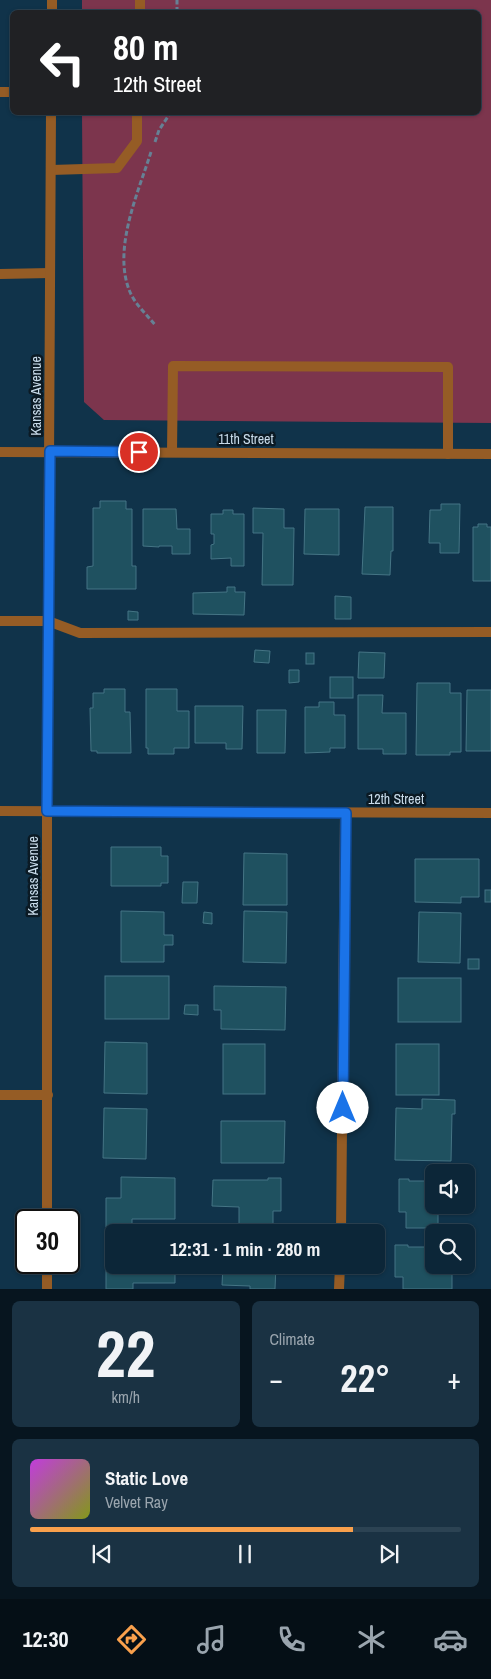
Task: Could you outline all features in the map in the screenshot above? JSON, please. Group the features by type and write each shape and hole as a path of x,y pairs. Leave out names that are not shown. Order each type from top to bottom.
{"street":[{"name":"Kansas Avenue","path":"47,1209 47,811 51,115"},
{"path":"51,170 118,168 137,141 138,115"},
{"path":"0,274 50,273"},
{"path":"172,452 173,366 448,367 448,454"},
{"name":"11th Street","path":"0,452 491,454"},
{"path":"0,621 48,621 80,633 491,632"},
{"name":"12th Street","path":"0,811 491,813"},
{"path":"341,1224 346,813"},
{"path":"0,1094 48,1095"},
{"path":"47,1274 47,1289"},
{"path":"339,1289 340,1274"}],"path":[{"path":"156,326 130,293 124,271 124,255 128,228 159,130 169,115"}],"shaded area":[{"path":"82,0 491,0 491,423 104,420 84,402 82,115 481,115 481,10 82,10"}],"building":[{"path":"100,501 126,501 126,509 132,509 132,566 136,566 136,589 87,589 87,567 93,566 93,508 100,508"},
{"path":"441,504 460,504 459,553 440,553 440,543 429,543 430,510 441,510"},
{"path":"365,507 393,507 393,551 391,551 390,575 362,574"},
{"path":"253,508 284,509 284,528 294,528 293,585 262,585 263,533 253,533"},
{"path":"143,509 176,509 177,529 190,529 190,554 172,554 172,546 143,546"},
{"path":"305,509 339,509 339,555 304,554"},
{"path":"223,510 233,510 233,514 244,514 244,566 231,566 231,558 211,559 211,545 214,544 214,534 211,534 211,514 223,514"},
{"path":"478,524 487,524 487,527 491,527 491,581 473,581 473,527 478,527"},
{"path":"227,587 235,587 235,592 245,592 244,615 193,614 193,593 227,592"},
{"path":"335,596 351,597 351,619 335,619"},
{"path":"128,611 138,612 138,620 128,620"},
{"path":"255,650 270,651 269,663 254,662"},
{"path":"359,652 385,653 384,678 358,678"},
{"path":"306,653 314,653 314,664 306,664"},
{"path":"289,670 299,670 299,682 289,683"},
{"path":"330,677 353,677 353,698 330,698"},
{"path":"417,683 450,683 450,693 461,693 461,752 450,752 450,755 416,755"},
{"path":"104,689 125,689 125,712 130,712 131,753 97,753 97,751 91,751 90,708 93,708 93,693 104,693"},
{"path":"146,689 177,689 177,711 189,711 189,748 174,748 174,754 148,754 148,748 146,748"},
{"path":"467,690 491,690 491,751 466,751"},
{"path":"358,695 383,695 382,713 406,713 406,754 383,754 383,749 358,749"},
{"path":"319,702 334,702 334,715 345,715 345,748 330,748 330,752 305,753 305,707 319,707"},
{"path":"195,706 243,706 242,749 226,749 226,743 195,743"},
{"path":"257,710 286,710 285,753 257,753"},
{"path":"111,847 161,847 161,856 168,856 168,883 161,883 161,886 111,886"},
{"path":"244,853 287,854 287,905 243,905"},
{"path":"415,859 479,859 479,897 461,897 461,903 415,902"},
{"path":"183,882 198,882 197,903 182,903"},
{"path":"485,890 491,890 491,902 485,902"},
{"path":"121,911 164,912 164,935 173,935 173,945 164,945 164,962 121,962"},
{"path":"244,911 287,912 286,963 243,962"},
{"path":"204,912 212,913 212,924 203,923"},
{"path":"419,912 461,913 460,963 418,962"},
{"path":"468,959 479,959 479,969 468,969"},
{"path":"105,976 169,976 169,1019 105,1019"},
{"path":"398,978 461,978 461,1022 398,1022"},
{"path":"214,986 286,987 285,1030 221,1029 221,1010 214,1010"},
{"path":"185,1005 198,1005 198,1015 184,1014"},
{"path":"105,1042 147,1043 147,1094 104,1093"},
{"path":"223,1044 265,1044 265,1094 223,1094"},
{"path":"396,1044 439,1044 439,1095 396,1095"},
{"path":"422,1099 455,1100 455,1114 452,1114 451,1161 395,1160 396,1108 422,1109"},
{"path":"104,1108 147,1109 146,1159 103,1158"},
{"path":"221,1121 285,1121 284,1163 221,1163"},
{"path":"121,1177 175,1178 175,1219 132,1219 132,1224 106,1224 106,1198 121,1198"},
{"path":"268,1178 281,1178 281,1211 273,1211 273,1224 239,1224 239,1207 212,1206 213,1180 268,1180"},
{"path":"399,1179 425,1181 425,1214 438,1214 438,1224 425,1224 425,1228 406,1228 406,1212 399,1212"},
{"path":"395,1245 425,1247 425,1274 452,1274 452,1289 403,1289 403,1277 395,1277"},
{"path":"106,1274 175,1274 175,1283 133,1283 133,1289 106,1289"},
{"path":"223,1274 276,1274 275,1289 250,1289 250,1286 222,1285"}],"route":[{"path":"139,452 50,451 47,811 346,813 343,1108"}]}
